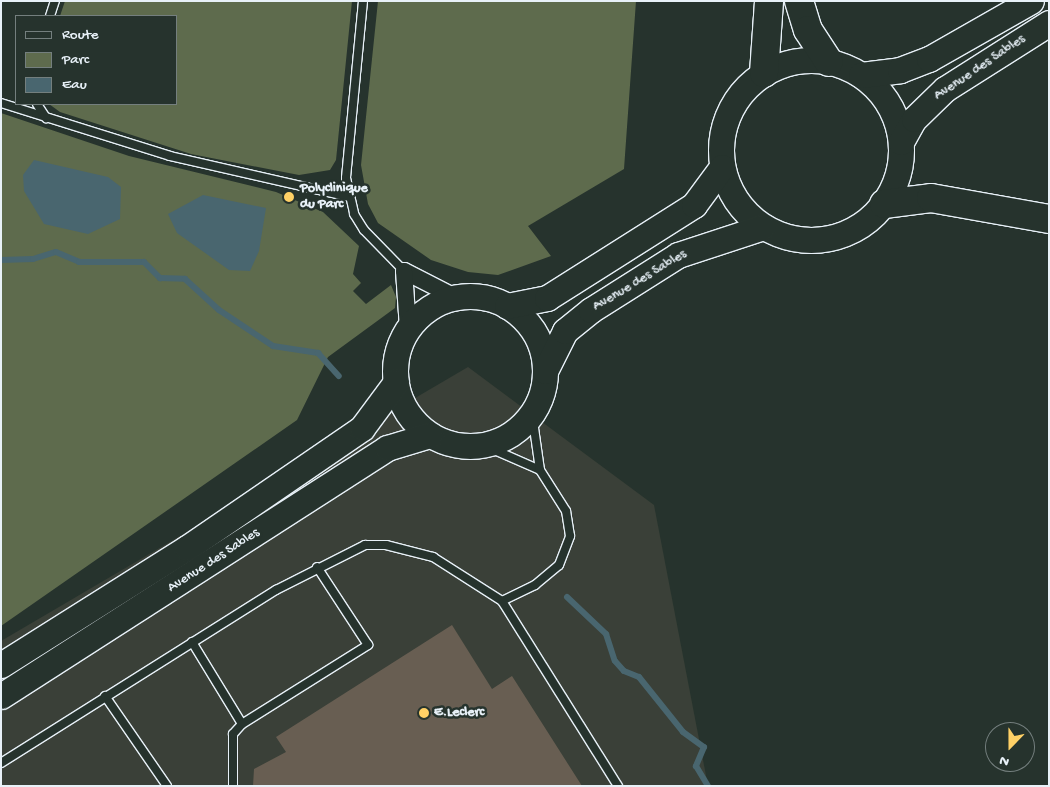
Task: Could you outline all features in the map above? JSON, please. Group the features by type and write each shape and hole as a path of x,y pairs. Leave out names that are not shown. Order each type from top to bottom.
{"highway":[{"path":"764,73 769,1"},
{"path":"799,1 808,30 828,62"},
{"path":"884,204 931,198 1049,219"}],"main road":[{"name":"Avenue des Sables","path":"861,75 900,70 929,59 1031,1"},
{"name":"Avenue des Sables","path":"901,142 914,119 945,89 1049,23"},
{"path":"806,60 828,62 861,75 885,101 901,142 900,164 884,204 865,223 841,236 814,241 788,238 763,226 744,211 722,167 724,124 738,98 764,73 806,60"},
{"path":"507,306 547,298 694,205 722,167"},
{"name":"Avenue des Sables","path":"545,371 565,331 591,310 678,255 763,226"},
{"path":"473,296 507,306 535,333 545,371 532,414 510,434 483,445 446,442 430,435 407,412 396,382 395,363 408,328 429,308 455,298 473,296"},
{"name":"Avenue des Sables","path":"1,665 187,548 362,428 396,382"},
{"name":"Avenue des Sables","path":"1,696 387,448 430,435"}],"street":[{"path":"404,271 455,298"},
{"path":"404,271 408,328"}],"lane":[{"path":"50,15 55,1"},
{"path":"363,1 347,162 349,197 364,230 404,271"},
{"path":"1,103 170,156 349,197"},
{"path":"38,105 46,118"},
{"path":"502,601 534,585 559,565 567,546 566,511 540,470 532,414"},
{"path":"483,445 540,470"},
{"path":"1,763 192,642 318,567 365,545 406,548 433,557 502,601 618,786"},
{"path":"232,786 233,734 242,724 368,645 318,567"},
{"path":"192,642 242,724"},
{"path":"105,696 167,786"}],"shaded area":[{"path":"468,367 654,505 708,786 1,786 1,641"}],"green space":[{"path":"65,1 352,1 336,160 330,170 299,175 191,154 60,112 50,105 178,105 178,15 60,15"},
{"path":"378,1 636,1 624,169 528,226 551,256 498,275 468,272 431,260 378,223 368,204 361,165"},
{"path":"1,113 129,156 276,192 323,212 359,246 353,274 361,283 353,291 366,304 391,285 396,297 395,308 328,357 297,420 1,626"}],"water":[{"path":"34,160 108,177 121,187 120,219 88,234 44,224 24,191 23,175"},
{"path":"203,195 266,208 259,251 250,271 229,270 177,233 168,214"}],"building":[{"name":"E.Leclerc","path":"452,625 492,689 512,676 582,786 253,786 254,769 286,752 276,737"}],"waterway":[{"path":"1,260 33,259 56,252 79,262 144,262 160,278 185,279 219,310 273,346 318,353 339,376"},
{"path":"567,597 606,634 615,661 624,671 639,677 683,732 704,747 696,766 708,786"}],"place":[{"name":"Polyclinique du Parc","path":"289,197"},
{"name":"E.Leclerc","path":"424,713"}]}
